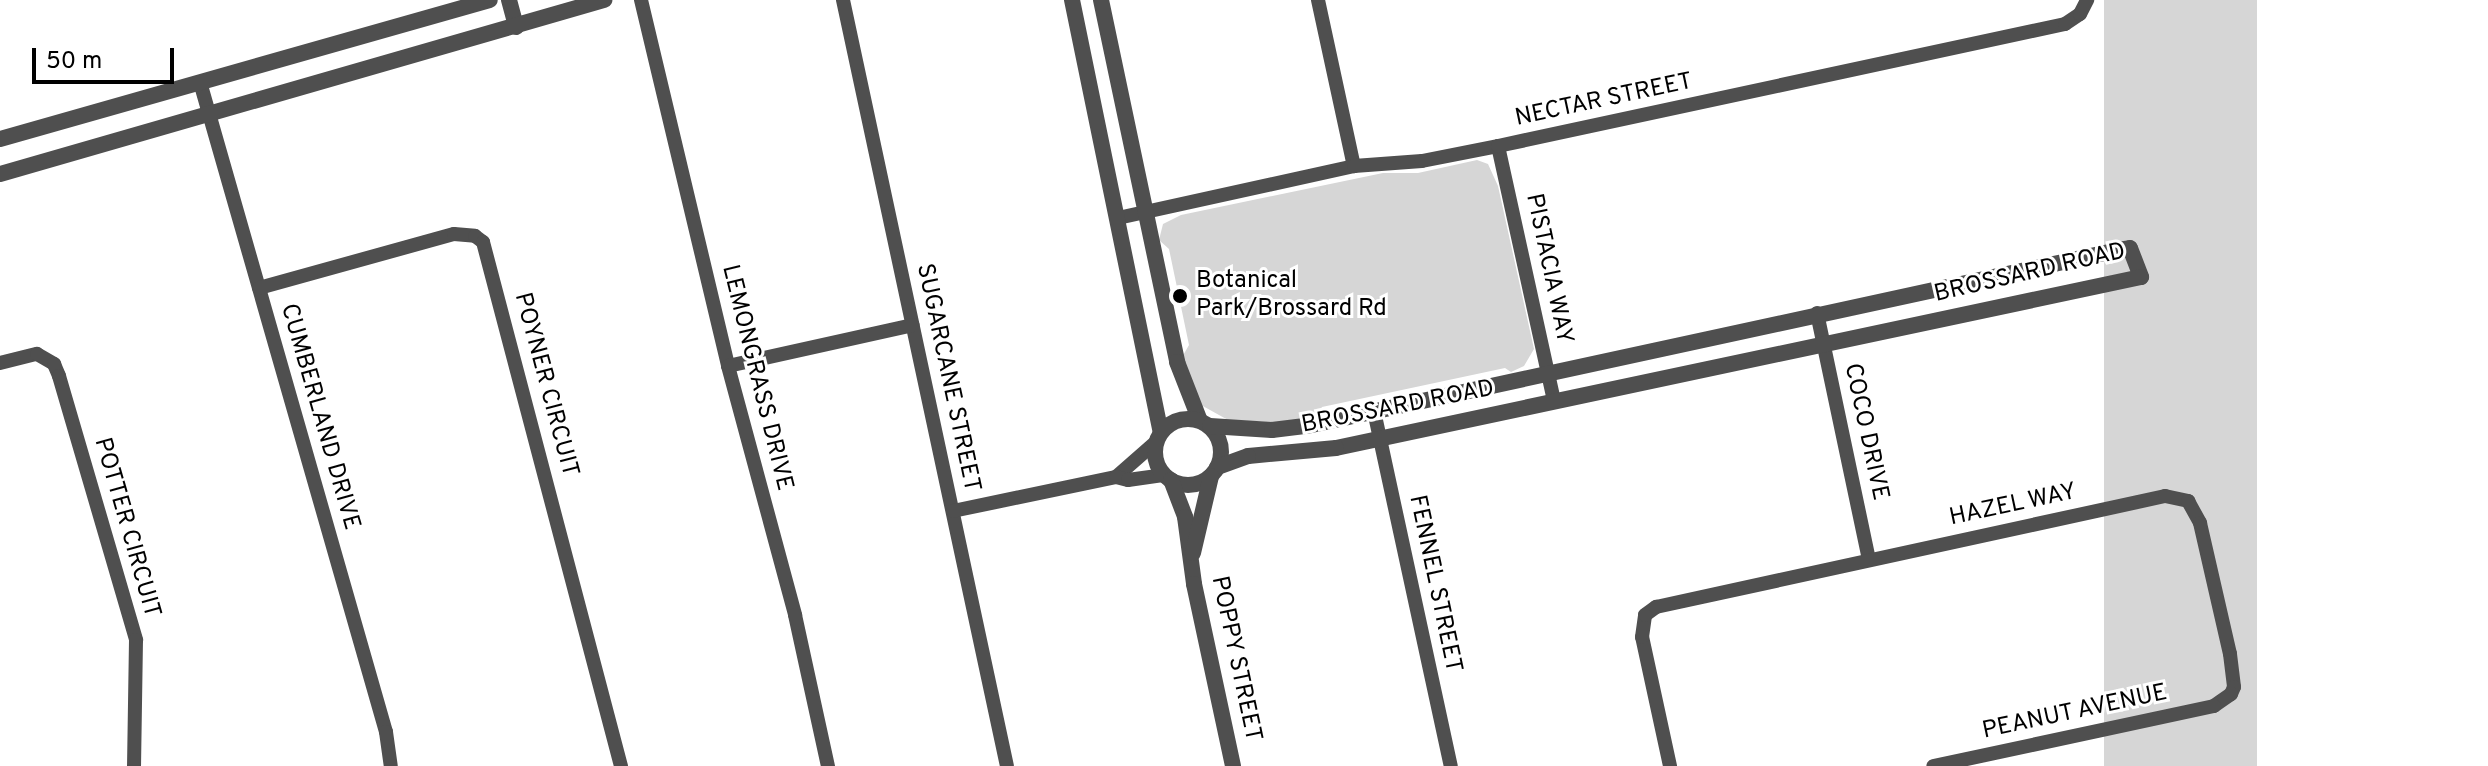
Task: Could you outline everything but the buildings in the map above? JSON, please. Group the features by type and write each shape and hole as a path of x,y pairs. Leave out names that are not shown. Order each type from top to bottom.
{"street":[{"path":"0,139 490,0"},
{"path":"509,0 516,27"},
{"path":"0,174 604,0"},
{"name":"LEMONGRASS DRIVE","path":"641,0 728,366 795,615 828,766"},
{"name":"SUGARCANE STREET","path":"843,0 1007,766"},
{"path":"1072,0 1118,218 1159,437 1156,460 1168,477"},
{"path":"953,511 1116,477 1128,480 1168,477 1192,485 1214,471 1221,445 1205,424 1177,362 1101,0"},
{"path":"1318,0 1354,166"},
{"name":"NECTAR STREET","path":"1118,218 1354,166 1422,161 1498,146 2065,24 2080,14 2087,0"},
{"name":"CUMBERLAND DRIVE","path":"200,82 386,732 391,766"},
{"name":"PISTACIA WAY","path":"1498,146 1554,401"},
{"name":"POYNER CIRCUIT","path":"259,288 441,236 467,233 483,242 621,766"},
{"name":"BROSSARD ROAD","path":"1205,424 1272,430 1374,411 1547,371 2130,248 2141,277 1311,452 1248,456 1214,471"},
{"name":"COCO DRIVE","path":"1817,313 1869,559"},
{"path":"728,366 913,325"},
{"name":"POTTER CIRCUIT","path":"0,363 37,354 54,364 59,376 136,640 134,766"},
{"name":"FENNEL STREET","path":"1374,411 1451,766"},
{"path":"1116,477 1179,420 1205,424"},
{"name":"POPPY STREET","path":"1191,562 1214,471"},
{"name":"POPPY STREET","path":"1168,477 1182,506 1233,766"},
{"name":"HAZEL WAY","path":"1670,766 1642,637 1645,615 1656,607 2165,496 2179,497 2195,509 2204,538 2233,675 2234,687 2225,700"},
{"name":"PEANUT AVENUE","path":"1933,766 2214,706 2225,700"}],"shaded area":[{"path":"2104,0 2257,0 2257,766 2104,766"},
{"path":"1477,160 1488,164 1498,186 1534,349 1524,366 1511,372 1505,368 1322,407 1317,418 1288,423 1228,420 1201,405 1181,359 1189,345 1169,249 1159,240 1163,224 1181,215 1383,173 1418,173"}],"place":[{"name":"Botanical Park/Brossard Rd","path":"1180,296"}]}
